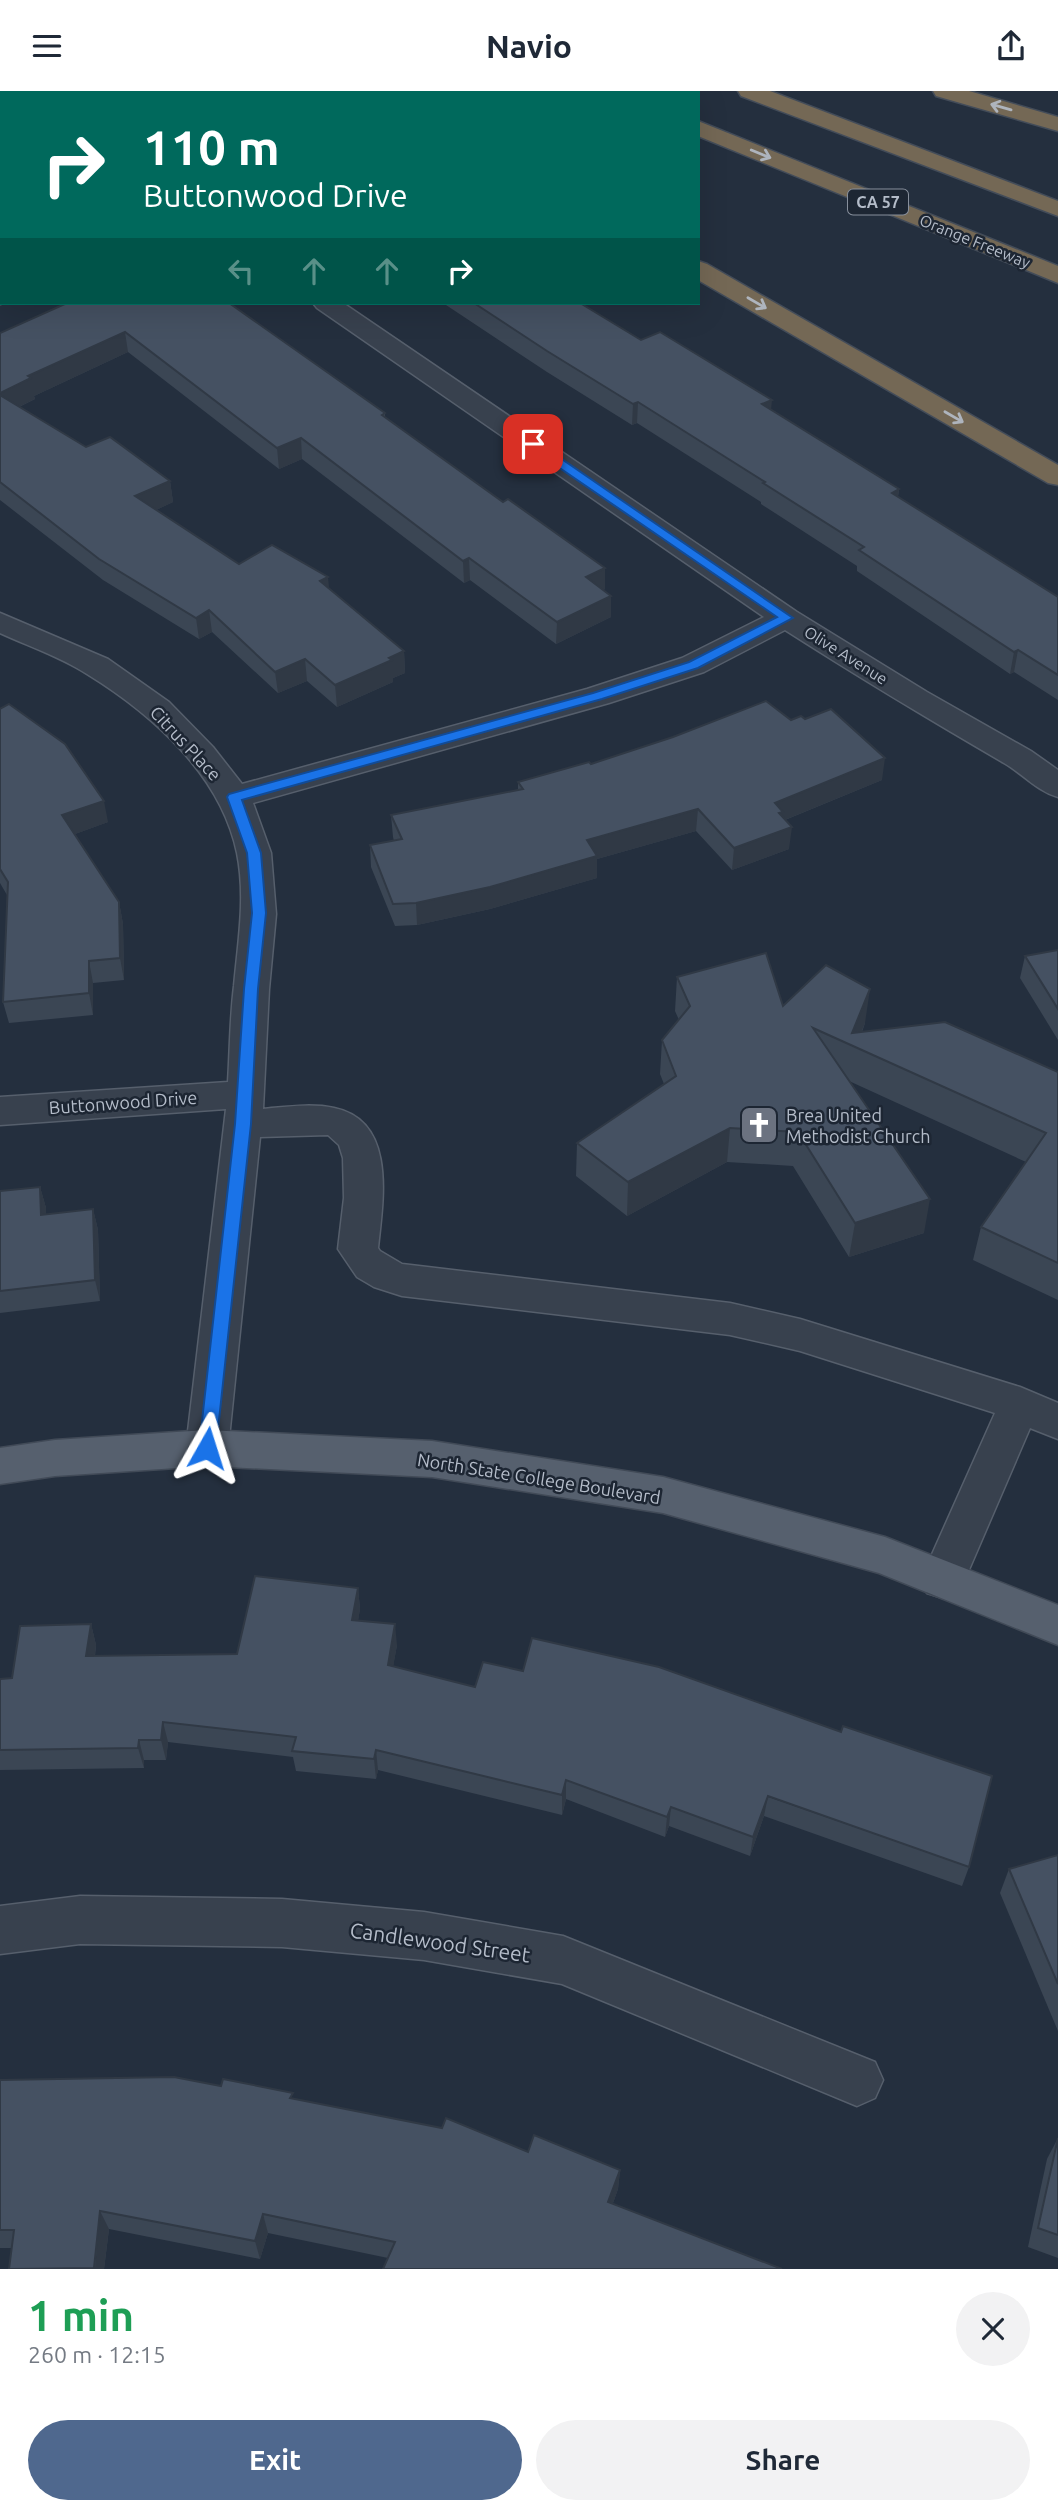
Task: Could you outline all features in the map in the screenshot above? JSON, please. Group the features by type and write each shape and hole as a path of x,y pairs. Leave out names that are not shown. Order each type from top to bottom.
{"highway":[{"path":"749,91 1058,209"},
{"path":"944,91 1058,124"},
{"path":"843,125 1058,196"},
{"name":"Orange Freeway","path":"700,129 1058,275"},
{"path":"700,270 1058,477"}],"main road":[{"name":"North State College Boulevard","path":"0,1466 55,1458 207,1448 432,1459 663,1495 885,1556 1058,1625"}],"street":[{"name":"Olive Avenue","path":"329,305 786,618 916,699 1020,758 1058,786"},
{"path":"234,797 598,696 694,665 786,618"},
{"name":"Citrus Place","path":"0,622 97,666 158,709 202,754 234,797 254,853 259,913 251,989 244,1109 207,1448"},
{"name":"Buttonwood Drive","path":"0,1111 244,1109 336,1122 356,1138 363,1154 358,1249 364,1261 376,1272 402,1280 730,1318 800,1335 1020,1404 1058,1422"},
{"path":"943,1579 1020,1404"},
{"name":"Candlewood Street","path":"0,1930 80,1920 282,1923 424,1936 563,1960 858,2080"}],"building":[{"path":"63,305 232,305 385,413 382,415 503,502 508,499 605,568 586,577 611,596 557,622 469,558 463,561 301,438 277,448 125,332 28,376 31,378 0,393 0,333"},
{"path":"477,305 583,305 641,340 660,332 772,400 762,404 899,489 892,493 1058,597 1058,675 1018,650 1014,652 859,550 864,547 763,483 765,482 638,402 633,404"},
{"path":"0,395 86,447 110,437 170,481 135,496 239,564 272,545 328,577 320,581 404,651 389,658 392,660 335,685 305,659 275,672 209,610 196,618 99,559 0,482"},
{"path":"766,701 791,720 801,716 805,719 831,709 885,758 775,803 783,812 779,813 792,827 734,848 698,809 587,840 597,856 490,887 416,903 393,904 370,845 402,839 391,815 523,789 518,782 589,762 591,764 673,737"},
{"path":"9,704 65,744 104,801 62,815 119,902 120,958 89,961 89,993 3,1002 8,882 0,869 0,709"},
{"path":"1058,950 1058,1009 1025,956"},
{"name":"Brea United Methodist Church","path":"766,953 783,1006 826,965 870,989 852,1033 945,1022 1058,1072 1058,1263 981,1227 1046,1133 813,1028 930,1199 855,1223 798,1132 730,1128 628,1182 577,1143 676,1076 662,1040 690,1006 677,977"},
{"path":"40,1187 41,1215 93,1209 95,1280 0,1291 0,1191"},
{"path":"255,1576 358,1588 352,1620 395,1624 388,1665 475,1687 483,1662 523,1671 532,1638 659,1667 841,1732 843,1726 992,1776 969,1867 768,1796 753,1837 671,1807 667,1817 566,1780 562,1795 376,1750 374,1759 292,1751 296,1737 163,1722 161,1740 139,1740 138,1748 0,1750 0,1679 12,1678 20,1626 91,1624 86,1656 237,1654"},
{"path":"1058,1855 1058,1984 1009,1869"},
{"path":"174,2077 221,2086 223,2079 293,2093 290,2098 442,2128 446,2118 528,2152 534,2135 620,2170 608,2202 782,2269 383,2269 395,2242 263,2214 255,2241 100,2211 94,2268 9,2269 14,2230 0,2230 0,2080"},
{"path":"1058,2138 1058,2235 1038,2228"}],"place":[{"name":"Brea United Methodist Church","path":"759,1125"}],"route":[{"path":"207,1448 246,1094 251,989 259,913 254,853 234,797 598,696 694,665 786,618 533,444"}]}
